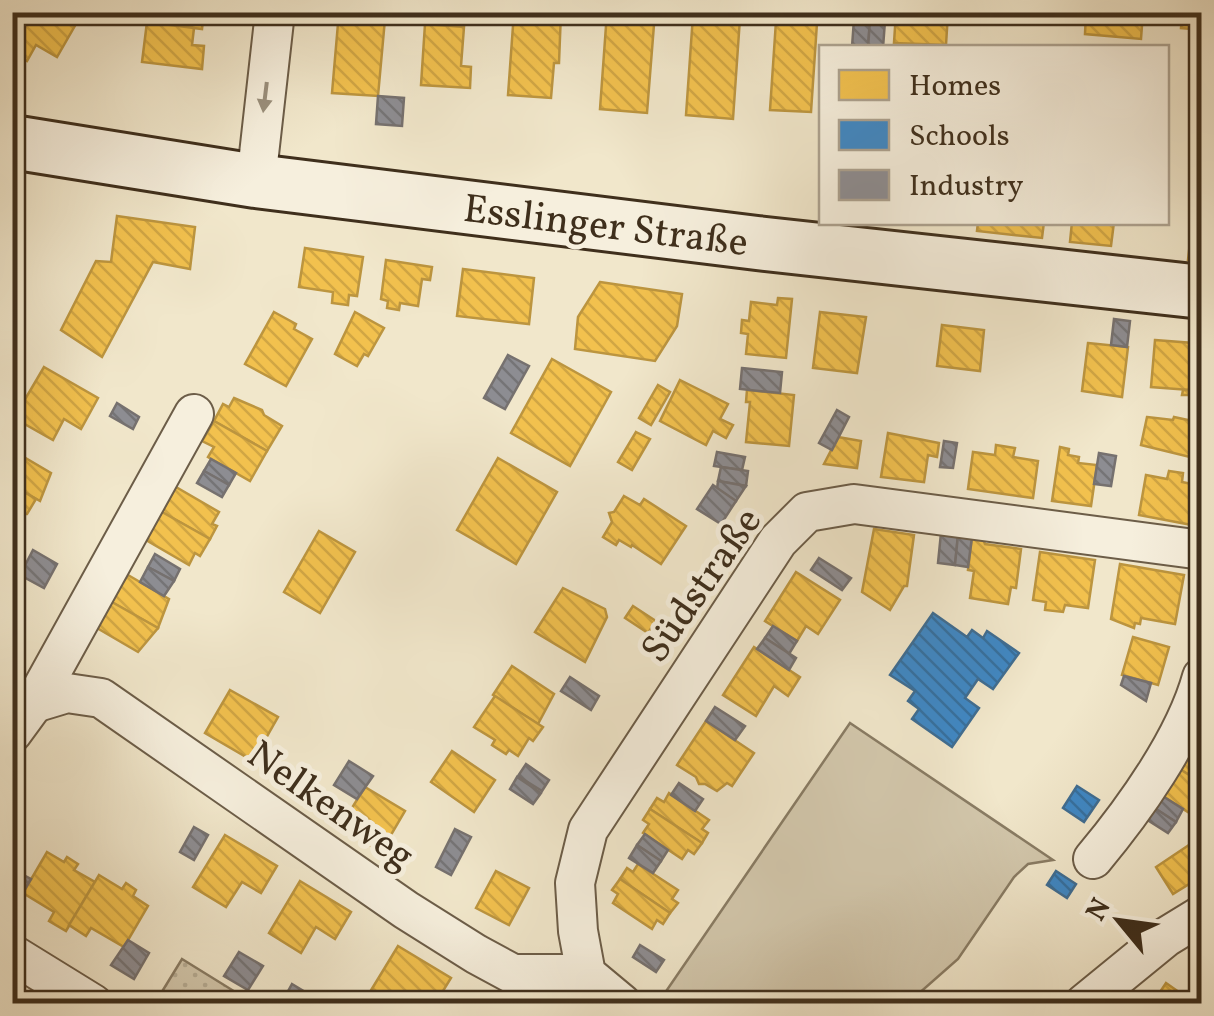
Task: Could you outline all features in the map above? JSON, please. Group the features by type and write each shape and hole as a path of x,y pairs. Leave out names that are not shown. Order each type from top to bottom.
{"main road":[{"name":"Esslinger Straße","path":"12,142 256,181 757,243 1202,292"}],"street":[{"path":"256,181 275,12"},
{"name":"Nelkenweg","path":"23,718 194,414"},
{"name":"Südstraße","path":"586,974 575,883 588,830 778,542 807,512 854,504 1202,550"},
{"path":"1093,859 1181,733 1202,677"},
{"name":"Nelkenweg","path":"23,718 67,692 101,698 406,910 476,954 513,974 586,974"},
{"path":"1084,1004 1150,949 1202,915"},
{"path":"12,954 93,1004"},
{"path":"586,974 622,1004"}],"shaded area":[{"path":"850,723 1053,860 1028,864 1014,877 958,959 908,1003 658,1003"},
{"path":"182,959 237,993 230,1003 155,1003"}],"building: Homes":[{"path":"16,12 72,12 80,17 57,57 36,45 27,61 12,53 12,19"},
{"path":"155,12 204,12 202,29 154,23"},
{"path":"339,12 399,12 398,20 385,19 378,96 332,93"},
{"path":"514,12 561,12 559,63 554,63 551,98 508,95"},
{"path":"607,12 655,12 647,113 600,109"},
{"path":"896,12 948,13 946,45 894,43"},
{"path":"1086,12 1143,12 1141,39 1085,34"},
{"path":"1182,12 1202,12 1202,30 1181,28"},
{"path":"693,15 740,18 733,119 686,115"},
{"path":"776,21 817,23 811,112 770,110"},
{"path":"147,22 194,28 192,45 204,46 202,69 142,62"},
{"path":"425,24 464,27 461,66 471,67 470,88 421,85"},
{"path":"1196,190 1202,191 1202,262 1188,260"},
{"path":"117,216 195,227 190,269 153,262 102,357 61,330 96,261 111,262"},
{"path":"978,225 1044,225 1042,238 977,231"},
{"path":"1072,225 1114,225 1111,246 1070,242"},
{"path":"305,248 363,257 357,296 349,295 348,305 332,303 333,292 299,287"},
{"path":"386,260 432,267 430,280 422,279 418,306 400,303 399,310 387,308 388,301 381,299"},
{"path":"463,269 534,278 529,324 457,316"},
{"path":"600,282 682,294 677,326 655,361 575,349 578,317"},
{"path":"778,298 792,299 786,358 746,354 748,334 741,333 742,320 749,321 751,302 777,305"},
{"path":"274,312 312,339 286,386 245,364"},
{"path":"355,312 384,328 368,356 364,354 357,366 335,354"},
{"path":"820,312 866,317 857,373 813,368"},
{"path":"942,325 984,330 980,371 937,366"},
{"path":"1155,340 1193,343 1189,390 1151,387"},
{"path":"1088,343 1128,347 1122,397 1082,391"},
{"path":"1193,343 1202,344 1202,392 1182,395 1183,390 1189,390"},
{"path":"552,359 611,392 570,466 511,433"},
{"path":"44,367 98,398 81,429 64,419 53,440 14,418"},
{"path":"680,380 728,404 720,419 733,425 726,438 713,431 706,445 660,421"},
{"path":"658,385 670,392 651,425 639,418"},
{"path":"747,390 794,395 789,446 746,442 750,402 746,402"},
{"path":"234,398 262,410 282,426 267,451 214,421 223,404 229,407"},
{"path":"1147,417 1202,423 1202,460 1141,445"},
{"path":"214,421 267,451 250,481 208,457 214,447 202,441"},
{"path":"636,432 650,439 632,470 618,462"},
{"path":"888,433 939,443 937,457 928,455 924,482 881,477"},
{"path":"838,437 861,441 857,468 824,464"},
{"path":"996,445 1015,448 1013,457 1038,461 1033,498 968,489 973,452 995,455"},
{"path":"1060,447 1069,449 1068,455 1079,457 1078,463 1097,465 1091,506 1052,501"},
{"path":"12,450 51,473 40,501 12,485"},
{"path":"498,458 557,492 516,564 457,530"},
{"path":"1169,471 1183,473 1182,482 1202,486 1197,526 1139,515 1146,475 1167,479"},
{"path":"12,485 36,499 17,523 12,521"},
{"path":"176,487 219,512 210,539 162,512"},
{"path":"624,496 640,505 644,499 686,526 661,564 632,545 619,540 616,545 603,537 612,522 609,513 614,512"},
{"path":"162,512 210,539 189,565 146,540"},
{"path":"874,529 914,535 907,586 890,610 862,592"},
{"path":"319,531 355,552 320,613 284,592"},
{"path":"972,537 983,539 985,544 1021,549 1016,588 1011,587 1008,604 970,598 974,571 968,570"},
{"path":"1040,552 1095,560 1088,608 1065,605 1063,612 1045,610 1046,602 1033,600"},
{"path":"1120,564 1184,575 1175,624 1141,618 1134,628 1111,619"},
{"path":"796,572 840,600 818,634 806,626 797,641 765,621"},
{"path":"128,575 169,599 158,628 110,601"},
{"path":"563,588 605,609 607,617 585,662 535,632"},
{"path":"110,601 158,628 138,652 97,628"},
{"path":"633,606 656,621 648,633 625,618"},
{"path":"1133,637 1169,647 1158,685 1122,675"},
{"path":"754,647 800,677 788,696 774,686 756,716 723,695"},
{"path":"512,666 554,694 538,724 493,695"},
{"path":"230,690 278,717 253,761 205,733"},
{"path":"495,696 543,727 533,741 529,738 518,756 492,745 495,740 474,727"},
{"path":"706,721 754,753 732,786 727,783 717,791 699,784 696,777 677,765"},
{"path":"1191,748 1202,755 1202,783 1178,768"},
{"path":"452,751 495,780 474,812 431,782"},
{"path":"1178,768 1202,783 1202,810 1196,806 1191,814 1161,795"},
{"path":"365,787 405,811 381,852 340,827"},
{"path":"669,793 709,820 702,829 708,833 702,843 650,809 657,798 664,802"},
{"path":"650,809 702,843 694,854 688,850 682,859 643,833 649,824 643,820"},
{"path":"225,835 277,866 261,893 242,882 226,907 193,887"},
{"path":"1189,845 1202,864 1202,876 1173,894 1156,867"},
{"path":"47,852 64,862 67,857 78,864 74,870 95,882 66,931 49,921 54,912 23,893"},
{"path":"638,864 678,890 672,899 678,903 670,913 620,879 627,868 633,872"},
{"path":"496,871 529,888 509,925 476,908"},
{"path":"99,875 122,889 126,883 136,890 133,896 148,906 124,947 91,928 86,936 69,925"},
{"path":"620,879 670,913 663,924 657,920 652,929 613,903 618,894 612,890"},
{"path":"300,881 351,912 335,939 316,927 301,953 269,933"},
{"path":"398,946 451,978 435,1004 388,1004 370,992"},
{"path":"1166,983 1196,1004 1152,1004"}],"building: Schools":[{"path":"933,613 967,637 972,630 983,638 987,631 1019,653 993,689 978,679 965,698 979,708 952,747 912,719 919,709 908,701 915,691 890,675"},
{"path":"1077,786 1099,800 1084,822 1063,808"},
{"path":"1056,871 1076,884 1067,898 1047,885"}],"building: Industry":[{"path":"793,12 837,12 837,20 793,18"},
{"path":"854,19 870,20 868,45 852,45"},
{"path":"870,20 885,21 883,45 868,45"},
{"path":"378,96 404,98 402,126 376,124"},
{"path":"1114,319 1130,321 1127,347 1111,345"},
{"path":"508,355 529,366 505,409 484,398"},
{"path":"742,368 782,372 780,393 740,389"},
{"path":"117,403 139,417 133,429 110,416"},
{"path":"837,410 849,417 832,450 819,443"},
{"path":"944,441 957,443 953,468 940,467"},
{"path":"717,452 745,457 742,470 714,466"},
{"path":"1099,453 1116,456 1111,486 1094,484"},
{"path":"211,459 236,473 229,485 204,471"},
{"path":"721,467 748,471 746,486 718,481"},
{"path":"204,471 229,485 222,497 197,483"},
{"path":"718,481 746,486 736,501 717,489"},
{"path":"713,485 736,501 721,524 697,509"},
{"path":"941,533 958,535 955,565 938,563"},
{"path":"958,535 972,537 968,567 955,565"},
{"path":"33,550 57,564 44,588 20,575"},
{"path":"155,554 180,569 174,581 148,567"},
{"path":"819,558 851,578 842,590 811,570"},
{"path":"148,567 174,581 164,596 140,582"},
{"path":"773,626 797,641 789,654 765,638"},
{"path":"765,638 796,658 789,670 757,649"},
{"path":"1124,676 1151,683 1146,701 1121,685"},
{"path":"570,677 599,696 591,710 561,691"},
{"path":"715,707 745,726 735,740 706,721"},
{"path":"349,761 373,776 357,799 334,785"},
{"path":"526,764 549,780 542,791 518,776"},
{"path":"517,777 541,793 533,804 510,789"},
{"path":"679,783 703,799 695,811 671,795"},
{"path":"1161,795 1183,809 1176,822 1153,807"},
{"path":"1153,807 1176,822 1168,833 1146,819"},
{"path":"194,827 208,835 194,860 180,852"},
{"path":"455,829 471,837 451,875 436,867"},
{"path":"645,834 668,850 661,861 637,845"},
{"path":"637,845 661,861 653,873 629,858"},
{"path":"12,869 31,879 15,906 12,905"},
{"path":"128,940 149,953 134,979 111,965"},
{"path":"640,945 664,960 656,972 633,957"},
{"path":"239,952 263,966 248,990 224,976"},
{"path":"292,984 317,999 313,1004 281,1004"}]}
